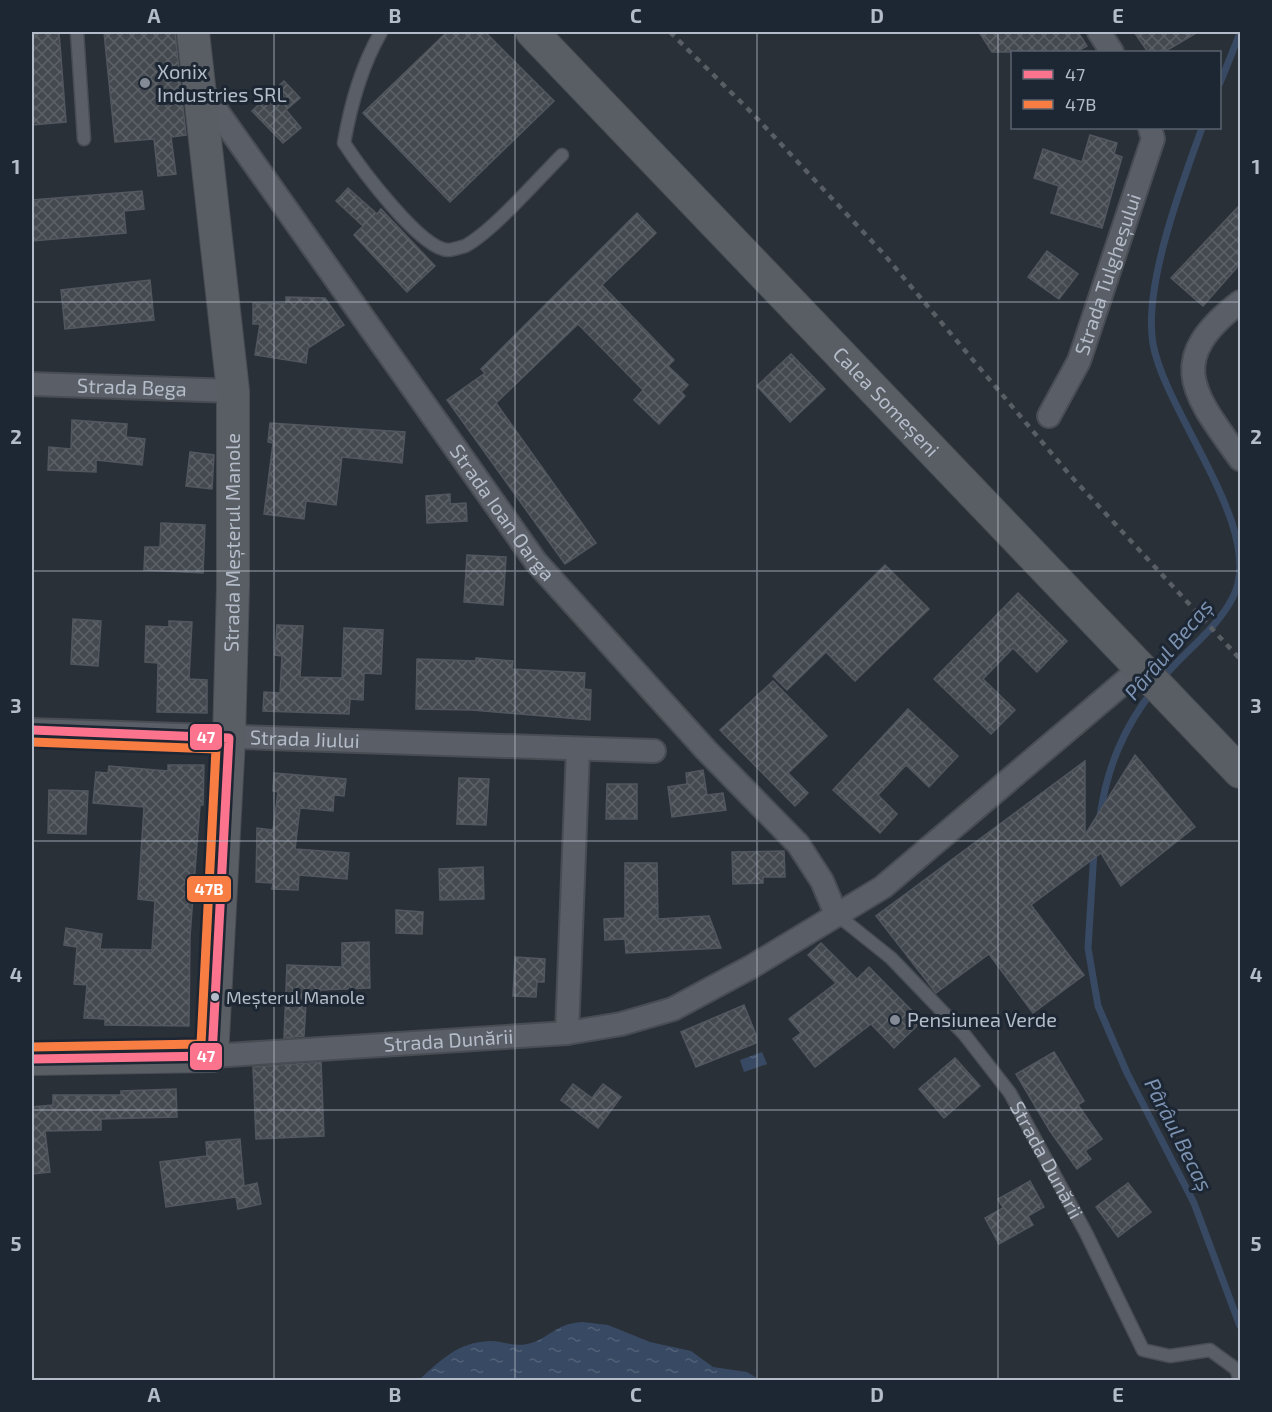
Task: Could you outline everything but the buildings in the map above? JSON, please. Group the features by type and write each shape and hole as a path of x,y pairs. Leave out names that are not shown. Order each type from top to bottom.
{"street":[{"name":"Strada Meșterul Manole","path":"193,32 233,391 233,586 229,738 212,1056"},
{"name":"Calea Someșeni","path":"532,32 1240,772"},
{"path":"1099,32 1111,51"},
{"name":"Strada Ioan Oarga","path":"197,83 536,562 706,750 798,844 822,881 836,914"},
{"name":"Strada Tulgheșului","path":"1049,416 1079,361 1153,139 1150,129"},
{"path":"1240,302 1224,315 1201,342 1191,365 1194,384 1207,412 1240,459"},
{"name":"Strada Bega","path":"32,384 233,391"},
{"name":"Strada Dunării","path":"32,1059 212,1056 567,1033 621,1024 673,1009 751,967 883,887 1144,670"},
{"name":"Strada Jiului","path":"32,730 654,751"},
{"path":"567,1033 578,749"}],"lane":[{"path":"77,32 84,139"},
{"path":"381,32 370,50 351,101 344,143 360,168 387,200 427,240 446,250 465,246 492,224 562,154"},
{"name":"Strada Dunării","path":"836,914 891,958 964,1034 1010,1093 1096,1251 1143,1350 1170,1356 1210,1350 1236,1369 1240,1380"}],"water":[{"path":"762,1052 767,1064 744,1072 740,1060"},
{"path":"583,1322 608,1325 650,1342 691,1351 713,1367 747,1372 760,1380 419,1380 451,1353 469,1345 490,1341 527,1344 542,1339 565,1326"}],"waterway":[{"name":"Pârâul Becaș","path":"1221,80 1240,33"},
{"name":"Pârâul Becaș","path":"1162,679 1226,609 1233,597 1240,570 1237,540 1226,507 1162,373 1153,344 1151,320 1159,265 1175,205 1202,129"},
{"name":"Pârâul Becaș","path":"1100,816 1107,782 1118,750 1133,719 1153,690"},
{"name":"Pârâul Becaș","path":"1094,851 1088,948 1098,1006 1127,1073 1194,1203 1240,1326"}],"railway":[{"path":"670,32 752,113 882,252 1069,474 1240,659"}],"transit line":[{"name":"47","path":"32,730 229,738 212,1056 32,1059"},
{"name":"47B","path":"32,742 216,749 201,1044 32,1047"}],"place":[{"name":"Xonix Industries SRL","path":"145,83"},
{"name":"Meșterul Manole","path":"215,997"},
{"name":"Pensiunea Verde","path":"895,1020"}]}
